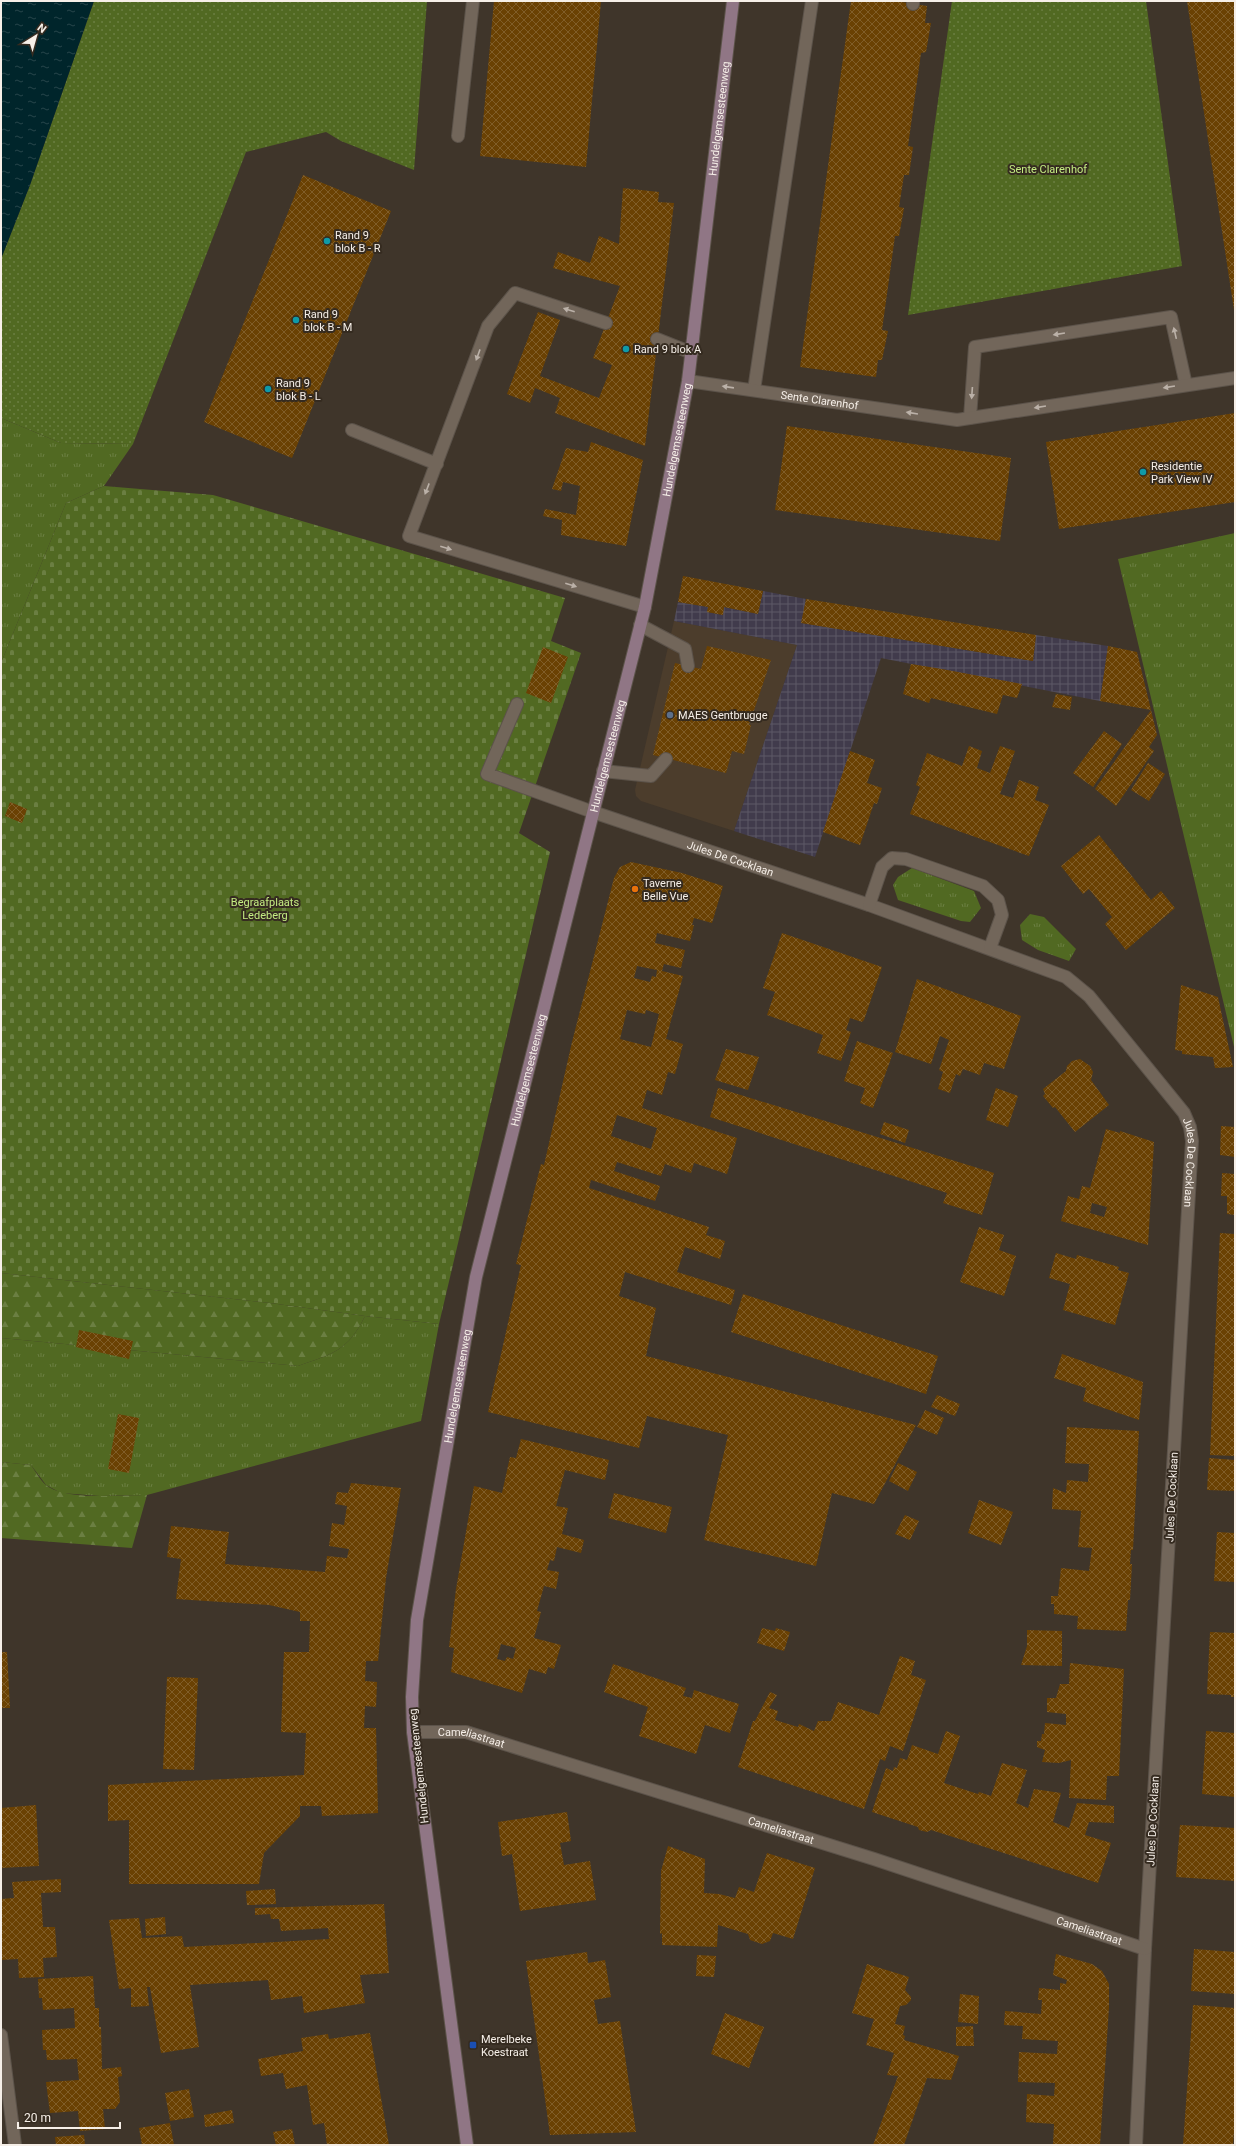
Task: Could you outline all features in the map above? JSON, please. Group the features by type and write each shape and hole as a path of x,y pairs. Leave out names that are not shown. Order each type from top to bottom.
{"main road":[{"name":"Hundelgemsesteenweg","path":"467,2145 413,1732 412,1697 417,1620 476,1277 645,607 688,381 733,1"}],"street":[{"path":"458,136 473,1"},
{"path":"754,390 812,1"},
{"path":"606,323 515,293 488,326 409,536 645,607"},
{"path":"970,418 975,347 1171,317 1186,385"},
{"path":"657,340 692,353"},
{"name":"Sente Clarenhof","path":"688,381 957,420 1235,378"},
{"path":"352,430 437,464"},
{"path":"640,625 685,649 688,666"},
{"name":"Jules De Cocklaan","path":"517,704 487,774 593,812 869,904 1066,977 1080,986 1184,1114 1190,1127 1192,1142 1145,1949 1136,2145"},
{"path":"603,771 651,776 666,759"},
{"path":"869,904 882,867 892,858 906,859 983,886 998,900 1002,915 990,948"},
{"name":"Cameliastraat","path":"413,1732 466,1732 874,1859 1145,1949"},
{"path":"1,2035 15,2145"}],"shaded area":[{"path":"763,591 806,599 802,623 1033,661 1036,635 1108,646 1100,701 881,658 815,857 734,831 797,645 674,621 678,602 708,607 707,612 722,615 724,607 758,614"},
{"path":"674,621 797,645 734,831 641,801 636,796 635,790"}],"green space":[{"path":"94,1 427,1 414,170 341,141 326,132 246,152 133,444 61,443 1,418 1,259 30,185"},
{"name":"Sente Clarenhof","path":"952,1 1146,1 1182,266 908,315"},
{"path":"1,418 61,443 133,444 104,486 66,503 1,663"},
{"name":"Begraafplaats Ledeberg","path":"104,486 213,495 565,598 551,641 581,653 519,833 550,852 439,1324 270,1303 1,1273 1,663 66,503"},
{"path":"1235,533 1235,1051 1118,559"},
{"path":"912,868 974,891 981,908 970,922 961,921 898,900 893,885 898,877"},
{"path":"1030,914 1044,917 1076,949 1069,961 1038,950 1022,940 1020,925"},
{"path":"1,1273 270,1303 365,1316 359,1328 352,1337 338,1350 298,1366 1,1338"},
{"path":"365,1316 439,1324 421,1421 147,1495 100,1496 61,1493 46,1485 31,1465 1,1462 1,1338 298,1366 338,1350 352,1337 359,1328"},
{"path":"1,1462 31,1465 46,1485 55,1490 66,1493 95,1496 147,1495 132,1548 1,1538"}],"water":[{"path":"1,1 94,1 30,185 1,259"}],"building":[{"path":"494,1 601,1 586,167 480,156"},
{"path":"851,1 895,1 927,6 925,23 931,23 926,52 921,53 908,146 913,147 909,175 904,175 899,207 904,208 899,236 895,236 882,330 888,331 882,360 878,360 876,377 800,367"},
{"path":"1187,1 1235,1 1235,310 1234,310"},
{"path":"303,175 391,211 292,458 204,422"},
{"path":"623,188 659,192 658,202 674,203 645,446 555,413 560,398 535,388 530,403 507,394 538,312 560,320 540,376 599,398 612,365 593,358 620,286 553,268 558,252 590,263 599,236 619,244"},
{"name":"Residentie Park View IV","path":"1235,413 1235,502 1059,529 1046,442"},
{"path":"787,426 1011,458 1000,541 775,510"},
{"path":"591,442 643,460 626,546 561,535 562,520 543,516 545,509 576,515 580,486 563,482 561,491 552,489 566,448 588,452"},
{"path":"683,576 763,591 758,614 724,607 723,615 707,612 708,607 678,602"},
{"path":"806,599 1036,635 1033,661 801,623"},
{"path":"707,646 771,660 749,725 751,725 744,754 732,751 726,773 653,755 675,663 701,669"},
{"path":"1108,646 1137,652 1151,710 1100,701"},
{"path":"543,647 568,657 551,703 526,693"},
{"path":"911,664 1022,684 1017,698 1003,695 997,714 931,698 929,703 903,694"},
{"path":"1056,694 1072,697 1070,710 1052,707"},
{"path":"1151,710 1157,735 1149,747 1154,751 1116,806 1095,789"},
{"path":"1104,731 1122,744 1093,787 1073,773"},
{"path":"969,746 982,751 977,768 990,773 1000,746 1015,751 1000,794 1013,798 1019,780 1039,787 1035,800 1049,805 1029,856 910,814 920,787 916,785 927,753 962,766"},
{"path":"850,751 875,760 867,783 882,788 877,804 874,803 860,845 823,832"},
{"path":"1148,763 1165,774 1149,801 1131,790"},
{"path":"10,802 27,809 22,823 5,816"},
{"path":"1099,835 1151,900 1161,891 1175,908 1126,950 1105,924 1112,917 1089,889 1083,894 1061,866"},
{"path":"631,862 682,873 723,886 712,923 694,918 690,941 657,933 655,943 685,950 681,968 664,964 662,971 683,976 666,1039 683,1044 675,1074 668,1072 662,1095 647,1090 642,1108 737,1138 727,1174 694,1163 691,1173 665,1164 661,1176 617,1162 614,1171 660,1186 655,1201 591,1180 589,1188 709,1227 706,1235 725,1241 720,1259 685,1247 677,1272 735,1290 731,1305 625,1272 619,1296 656,1308 646,1356 916,1425 874,1504 832,1493 816,1566 704,1540 728,1435 647,1416 639,1448 488,1412 521,1265 516,1264 541,1164 544,1165 572,1042 614,878 620,867","holes":["637,966 657,970 656,977 652,976 650,982 634,978","627,1010 645,1014 646,1010 659,1014 651,1047 620,1039","617,1115 657,1128 651,1149 611,1136"]},
{"path":"782,933 882,967 864,1020 862,1022 850,1018 846,1030 851,1032 841,1061 817,1053 823,1035 767,1015 775,992 763,988"},
{"path":"917,979 1021,1016 1004,1069 984,1063 980,1075 963,1069 960,1076 956,1074 950,1093 938,1089 943,1072 939,1070 949,1040 940,1036 931,1064 895,1052"},
{"path":"1181,985 1218,997 1233,1067 1215,1068 1213,1057 1182,1054 1182,1051 1175,1050"},
{"path":"857,1041 893,1053 873,1108 860,1103 865,1088 844,1081"},
{"path":"726,1049 759,1057 748,1090 715,1080"},
{"path":"1080,1059 1090,1066 1093,1072 1091,1080 1109,1105 1075,1132 1055,1107 1053,1108 1043,1096 1045,1094 1043,1089 1066,1071 1067,1066 1072,1061"},
{"path":"718,1088 994,1173 982,1215 943,1203 947,1193 710,1117"},
{"path":"996,1088 1018,1096 1008,1127 986,1120"},
{"path":"884,1122 909,1130 905,1143 880,1134"},
{"path":"1221,1126 1235,1127 1235,1157 1220,1155"},
{"path":"1106,1129 1120,1133 1120,1131 1154,1142 1148,1245 1061,1221 1068,1196 1079,1199 1082,1186 1090,1188","holes":["1092,1203 1107,1207 1104,1217 1090,1213"]},
{"path":"1222,1173 1235,1174 1235,1215 1227,1214 1227,1196 1221,1196"},
{"path":"979,1227 1004,1235 999,1250 1016,1256 1004,1296 960,1282"},
{"path":"1220,1233 1235,1234 1235,1456 1210,1455"},
{"path":"1056,1253 1076,1259 1077,1255 1119,1267 1118,1270 1129,1273 1115,1325 1063,1310 1070,1284 1049,1278"},
{"path":"743,1294 938,1356 926,1394 731,1332"},
{"path":"79,1330 133,1341 129,1359 76,1347"},
{"path":"1062,1354 1143,1382 1139,1420 1083,1401 1086,1388 1054,1378"},
{"path":"937,1395 960,1404 955,1416 931,1407"},
{"path":"925,1410 944,1418 937,1435 917,1427"},
{"path":"118,1414 139,1418 129,1473 108,1469"},
{"path":"1067,1427 1139,1431 1133,1550 1131,1550 1130,1564 1132,1564 1130,1600 1128,1600 1126,1631 1077,1629 1078,1616 1054,1614 1054,1604 1051,1604 1051,1596 1058,1596 1061,1568 1089,1571 1092,1548 1078,1547 1081,1511 1052,1509 1053,1488 1066,1493 1067,1480 1088,1482 1089,1464 1065,1463"},
{"path":"521,1439 609,1460 605,1480 565,1470 556,1506 568,1508 562,1534 584,1540 581,1553 557,1547 554,1561 550,1560 547,1570 559,1572 556,1589 544,1586 537,1611 541,1612 534,1638 561,1645 554,1669 548,1667 546,1674 529,1669 522,1693 451,1672 454,1648 449,1647 456,1589 474,1486 502,1493 510,1457 516,1458","holes":["501,1644 516,1648 513,1659 507,1657 505,1661 497,1659"]},
{"path":"1209,1458 1235,1460 1235,1491 1207,1490"},
{"path":"898,1463 917,1472 908,1491 889,1481"},
{"path":"351,1483 401,1488 386,1578 378,1661 366,1661 365,1681 377,1682 376,1707 365,1706 364,1728 376,1728 378,1813 322,1816 321,1806 300,1806 300,1816 264,1853 259,1884 129,1884 129,1820 108,1821 108,1785 304,1775 306,1733 281,1732 284,1652 309,1652 310,1621 300,1621 300,1612 269,1605 176,1599 181,1559 167,1557 171,1526 229,1532 225,1564 325,1572 327,1556 347,1558 349,1549 329,1546 332,1523 344,1525 347,1506 335,1504 337,1492 348,1493"},
{"path":"614,1493 672,1507 666,1533 608,1518"},
{"path":"979,1500 1013,1512 1001,1545 968,1533"},
{"path":"905,1515 919,1521 910,1540 895,1534"},
{"path":"1217,1532 1235,1533 1235,1582 1214,1581"},
{"path":"762,1628 775,1631 776,1628 790,1632 784,1651 757,1643"},
{"path":"1027,1630 1062,1631 1062,1666 1021,1665 1027,1646"},
{"path":"1210,1632 1235,1633 1235,1697 1231,1697 1231,1695 1207,1694"},
{"path":"1,1652 7,1652 10,1708 1,1708"},
{"path":"900,1656 915,1661 911,1675 926,1680 903,1751 890,1746 885,1761 880,1759 864,1809 738,1767 753,1721 755,1721 770,1692 777,1695 769,1708 778,1711 775,1720 798,1727 799,1724 814,1731 818,1721 831,1721 838,1702 879,1715"},
{"path":"1070,1663 1124,1669 1119,1776 1107,1776 1106,1800 1069,1798 1071,1760 1059,1763 1042,1762 1045,1750 1037,1747 1037,1741 1041,1741 1042,1734 1044,1734 1045,1723 1066,1725 1066,1714 1047,1712 1047,1698 1056,1698 1060,1684 1069,1684"},
{"path":"613,1664 686,1688 683,1696 692,1698 694,1690 739,1704 730,1733 705,1725 696,1754 639,1736 648,1707 604,1692"},
{"path":"167,1677 198,1678 194,1770 163,1769"},
{"path":"946,1731 960,1736 944,1783 978,1794 979,1792 991,1796 1002,1763 1027,1770 1016,1803 1028,1808 1034,1789 1061,1793 1053,1822 1069,1828 1077,1803 1114,1806 1114,1823 1089,1822 1085,1835 1111,1843 1098,1883 931,1830 927,1832 919,1830 918,1827 872,1812 886,1768 893,1771 894,1767 897,1768 900,1758 907,1760 912,1745 938,1754"},
{"path":"1206,1731 1235,1733 1235,1797 1202,1794"},
{"path":"36,1805 39,1866 1,1868 1,1808"},
{"path":"567,1812 571,1841 560,1843 564,1865 590,1861 596,1900 520,1911 512,1854 502,1856 498,1822"},
{"path":"1180,1825 1235,1828 1235,1881 1176,1877"},
{"path":"668,1846 705,1859 704,1893 719,1894 735,1898 739,1887 754,1892 767,1853 815,1868 793,1939 773,1933 770,1941 762,1944 750,1940 748,1934 718,1925 717,1947 662,1945 662,1933 660,1934 661,1871"},
{"path":"61,1879 61,1892 41,1893 43,1927 55,1927 57,1957 43,1958 44,1977 19,1978 18,1959 1,1960 1,1899 14,1898 12,1882"},
{"path":"275,1889 276,1904 247,1905 246,1891"},
{"path":"384,1904 389,1973 360,1975 365,2003 304,2013 302,1996 271,2000 268,1980 190,1985 199,2047 161,2053 150,1987 147,1987 149,2006 131,2007 131,1988 119,1989 109,1920 139,1918 142,1938 182,1936 184,1947 329,1939 328,1928 281,1931 279,1919 271,1919 270,1914 255,1915 255,1908"},
{"path":"165,1917 166,1934 146,1936 145,1919"},
{"path":"1194,1949 1235,1952 1235,1994 1191,1991"},
{"path":"587,1952 588,1963 605,1960 611,1997 594,2000 598,2024 620,2021 636,2132 550,2135 526,1961"},
{"path":"1056,1954 1092,1964 1102,1971 1109,1984 1109,2007 1100,2145 1053,2145 1054,2124 1026,2122 1027,2094 1054,2096 1055,2083 1018,2082 1019,2052 1057,2054 1058,2041 1022,2039 1023,2026 1004,2025 1005,2011 1041,2014 1042,2000 1038,2000 1039,1988 1060,1990 1060,1983 1066,1984 1067,1980 1053,1975"},
{"path":"697,1955 716,1956 714,1977 696,1976"},
{"path":"867,1964 909,1977 905,1990 911,1997 911,2000 906,2005 900,2006 895,2024 905,2026 903,2035 905,2036 904,2040 959,2056 951,2080 927,2078 904,2145 873,2145 898,2076 887,2075 894,2053 866,2045 874,2019 852,2013"},
{"path":"93,1976 95,2008 99,2008 99,2027 101,2027 102,2069 121,2067 122,2076 118,2077 120,2102 115,2109 103,2109 105,2129 80,2131 78,2111 50,2113 46,2082 79,2080 77,2059 47,2060 46,2050 43,2050 42,2030 75,2028 74,2008 43,2010 42,1998 39,1998 38,1979"},
{"path":"960,1994 979,1996 978,2024 958,2022"},
{"path":"1193,2005 1235,2008 1235,2119 1233,2145 1183,2145"},
{"path":"725,2013 764,2027 749,2068 711,2054"},
{"path":"973,2026 974,2046 956,2046 956,2027"},
{"path":"370,2033 389,2145 327,2145 324,2123 313,2125 307,2085 286,2089 283,2073 261,2076 258,2059 303,2051 301,2038 328,2034 329,2039"},
{"path":"189,2089 194,2117 170,2121 165,2093"},
{"path":"232,2110 234,2123 205,2127 204,2115"},
{"path":"170,2123 174,2145 142,2145 139,2128"},
{"path":"292,2129 295,2145 276,2145 273,2132"},
{"path":"84,2135 85,2145 56,2145 55,2137"}],"place":[{"name":"Rand 9 blok B - R","path":"327,241"},
{"name":"Rand 9 blok B - M","path":"296,320"},
{"name":"Rand 9 blok A","path":"626,349"},
{"name":"Rand 9 blok B - L","path":"268,389"},
{"name":"Residentie Park View IV","path":"1143,472"},
{"name":"MAES Gentbrugge","path":"670,715"},
{"name":"Taverne Belle Vue","path":"635,889"},
{"name":"Merelbeke Koestraat","path":"473,2045"}]}
